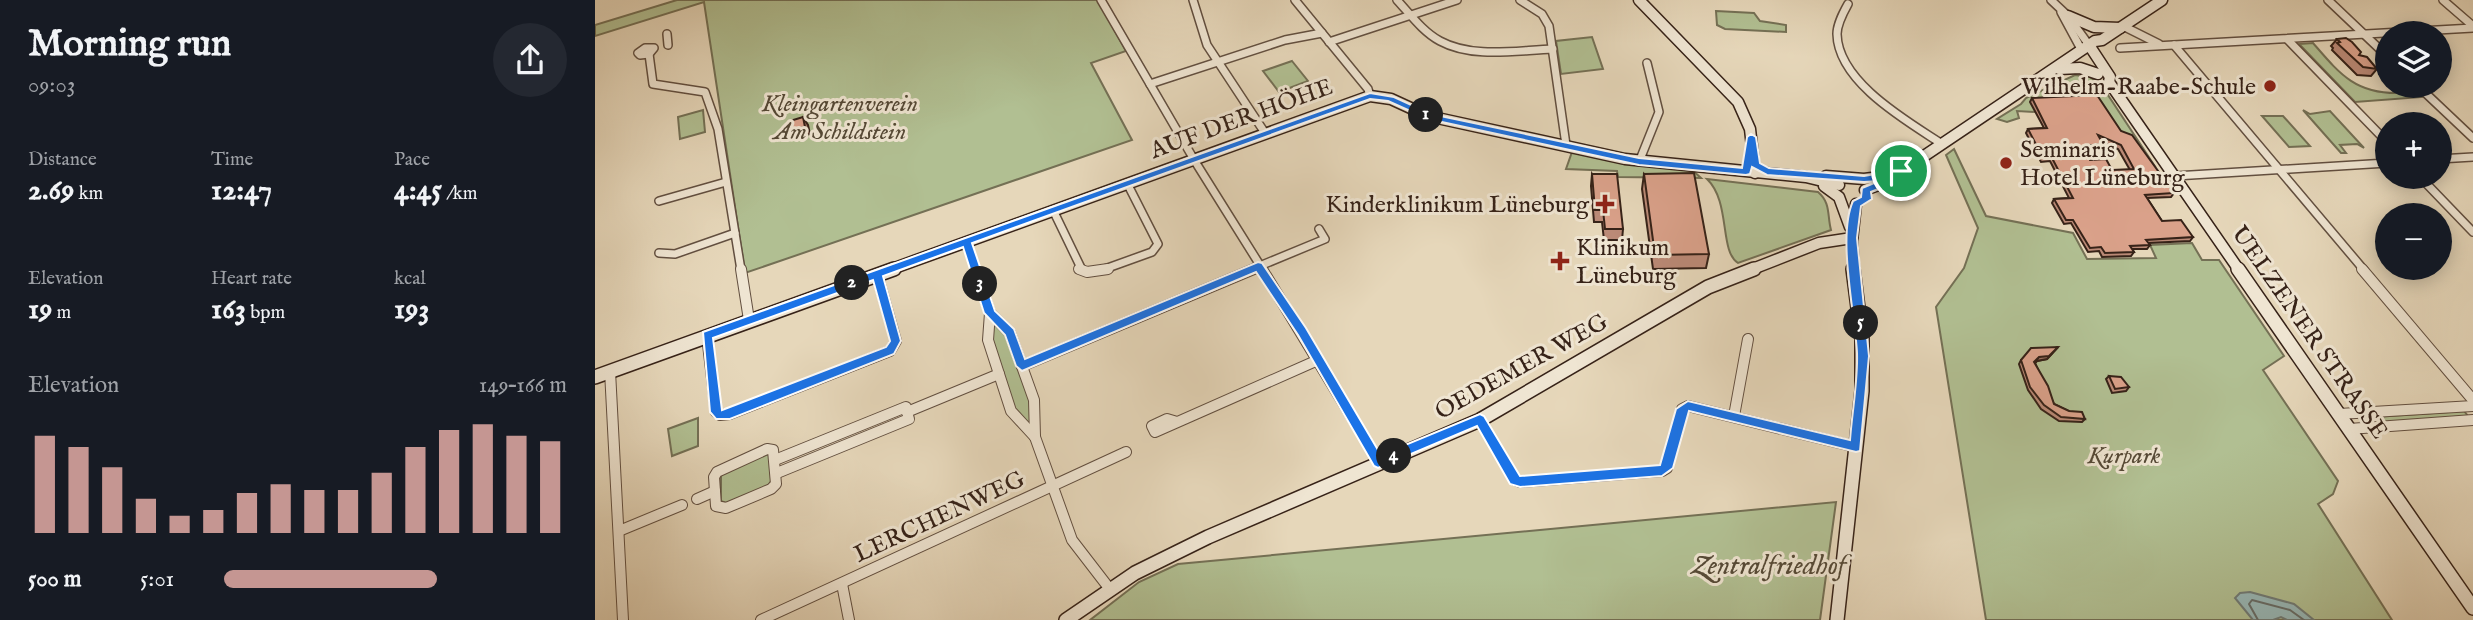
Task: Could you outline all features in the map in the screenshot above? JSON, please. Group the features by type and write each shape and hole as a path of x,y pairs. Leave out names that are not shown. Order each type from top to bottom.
{"main road":[{"path":"2086,50 2104,43 2102,40"},
{"path":"1752,170 1757,178 1817,184 1839,192"}],"street":[{"path":"1101,0 1193,159 1378,462"},
{"path":"1193,0 1205,39 1265,133"},
{"path":"1295,0 1368,89 1370,96 1391,99 1428,116 1639,162 1864,179 1886,177 1901,171"},
{"path":"1397,0 1434,36 1453,46 1482,50 1553,49"},
{"path":"1329,42 1457,0"},
{"path":"1520,0 1547,20 1566,145"},
{"path":"1639,0 1728,90 1743,111 1751,137 1752,170"},
{"path":"2051,0 2064,14 2088,25 2121,27 2163,45"},
{"path":"2102,40 2162,0"},
{"path":"2328,0 2375,46"},
{"path":"2443,0 2473,27"},
{"path":"1848,4 1839,22 1837,36 1846,66 1889,107 1942,144"},
{"path":"2064,14 2061,16 2086,50"},
{"path":"2120,48 2473,27"},
{"path":"1150,84 1285,40 1322,33"},
{"path":"667,34 668,45"},
{"path":"2287,38 2375,130"},
{"path":"2174,45 2473,400"},
{"path":"2046,74 2059,69 2086,50"},
{"path":"1865,190 1884,183 2086,50"},
{"name":"UELZENER STRASSE","path":"2086,50 2098,74 2109,82 2178,176 2473,608"},
{"name":"UELZENER STRASSE","path":"2086,50 2110,77 2109,82"},
{"path":"649,54 653,84 705,92 717,129 750,320"},
{"path":"1639,162 1658,112 1647,63"},
{"path":"2059,69 2080,68 2098,74"},
{"name":"AUF DER HÖHE","path":"595,377 1370,96"},
{"path":"2431,98 2473,138"},
{"path":"2452,158 2473,157"},
{"path":"2178,176 2375,164"},
{"path":"1802,175 1839,192 1856,204"},
{"path":"659,201 726,182"},
{"name":"AUF DER HÖHE","path":"1053,210 1080,270 1086,273 1152,252 1158,244 1127,183"},
{"path":"1839,192 1853,183 1865,190"},
{"path":"2432,189 2473,232"},
{"path":"1856,204 1866,199 1865,190"},
{"path":"1837,620 1863,356 1851,234 1839,192"},
{"path":"1851,234 1856,204"},
{"path":"1022,366 1325,239 1319,229"},
{"path":"659,253 675,254 735,233"},
{"name":"OEDEMER WEG","path":"1066,620 1108,588 1243,520 1480,420 1708,287 1819,243 1851,234"},
{"path":"966,242 990,313 988,340 1011,411 1035,437"},
{"path":"707,336 716,412 720,415 730,414 890,351 895,341 877,274"},
{"path":"990,313 1010,333 1022,366 1034,400 1035,437 1072,540 1108,588"},
{"path":"1734,416 1748,339"},
{"path":"1177,422 1318,360"},
{"path":"610,371 623,620"},
{"path":"907,412 999,374"},
{"path":"1480,420 1515,480 1520,482 1662,471 1667,468 1682,409 1688,406 1856,447"},
{"path":"2339,414 2473,406"},
{"path":"775,460 905,407 907,412 909,419 777,473"},
{"path":"2349,429 2473,420"},
{"path":"767,449 773,450 777,473 776,484 771,489 726,508 716,506 714,477 723,467 767,449"},
{"name":"LERCHENWEG","path":"761,620 1126,452"},
{"path":"697,499 715,491"},
{"path":"619,531 682,505"},
{"name":"LERCHENWEG","path":"842,584 849,620"}],"green space":[{"name":"Kleingartenverein Am Schildstein","path":"677,0 1098,0 1126,51 1091,63 1132,140 745,273 704,2 595,36 595,25"},
{"path":"1716,11 1754,13 1760,21 1786,25 1786,32 1725,29 1717,25"},
{"path":"1592,37 1603,69 1561,74 1556,41"},
{"path":"2313,43 2349,80 2375,91 2375,98 2409,98 2355,102 2299,44"},
{"path":"1292,61 1308,81 1279,92 1263,71"},
{"path":"2075,75 2090,77 2102,86 2154,165 2036,112 2017,111 2019,118 2007,122 1997,119 2026,98"},
{"path":"703,110 705,132 680,139 678,117"},
{"path":"2303,110 2310,114 2330,111 2364,148 2357,144 2340,145 2346,153 2341,153"},
{"path":"2262,116 2283,116 2310,146 2289,147"},
{"name":"Kurpark","path":"1954,149 1986,216 2073,233 2087,259 2156,258 2150,245 2192,243 2202,260 2219,260 2284,356 2263,370 2338,481 2333,494 2318,504 2392,620 1986,620 1936,307 1964,268 1978,228 1946,155"},
{"path":"1572,152 1615,161 1691,169 1701,178 1618,177 1617,171 1566,169"},
{"path":"1707,179 1818,192 1827,205 1831,230 1738,263 1729,248 1719,200"},
{"path":"992,319 1007,335 1031,401 1032,429 1015,410 991,339"},
{"path":"2464,411 2468,416 2362,424 2359,418"},
{"path":"698,418 698,446 672,456 668,429"},
{"path":"765,453 770,455 772,467 770,484 753,495 726,503 721,501 721,472"},
{"name":"Zentralfriedhof","path":"1836,502 1820,620 1090,620 1139,582 1178,564"}],"water":[{"path":"2250,592 2294,604 2314,620 2287,620 2281,617 2273,620 2253,620 2235,598 2240,593"}],"building":[{"path":"2346,38 2352,42 2361,52 2359,55 2367,57 2375,69 2363,67 2337,43 2340,42 2337,39"},
{"path":"2097,95 2121,131 2132,135 2174,193 2145,195 2162,221 2181,220 2193,237 2146,240 2150,245 2130,246 2134,252 2105,253 2101,247 2090,248 2073,220 2066,220 2054,199 2073,198 2052,158 2043,158 2028,129 2047,128 2032,98","holes":["2098,135 2121,145 2134,169 2112,170 2106,159 2090,160 2082,146 2103,144"]},
{"path":"803,117 805,127 792,130 790,121"},
{"path":"1694,173 1709,254 1655,255 1644,174"},
{"name":"Kinderklinikum Lüneburg","path":"1592,174 1617,174 1623,229 1605,229 1603,210 1595,210"},
{"path":"2058,347 2049,356 2039,357 2034,362 2048,386 2054,404 2069,411 2082,412 2085,419 2061,417 2044,405 2030,387 2021,360 2031,348"},
{"path":"2109,376 2121,377 2129,387 2115,389"}],"place":[{"name":"Wilhelm-Raabe-Schule","path":"2270,86"},
{"name":"Seminaris Hotel Lüneburg","path":"2006,163"},
{"name":"Kinderklinikum Lüneburg","path":"1605,204"},
{"name":"Klinikum Lüneburg","path":"1560,261"}],"route":[{"path":"1901,171 1875,179 1767,172 1755,165 1751,137 1745,163 1746,172 1639,162 1428,116 1391,99 1370,96 1020,222 707,336 716,412 720,415 730,414 890,351 895,341 877,274 966,242 990,313 1010,333 1022,366 1258,266 1302,332 1378,462 1480,420 1515,480 1520,482 1662,471 1667,468 1682,409 1688,406 1856,447 1863,356 1851,230 1856,204 1866,199 1865,190 1884,183 1901,171"}]}
